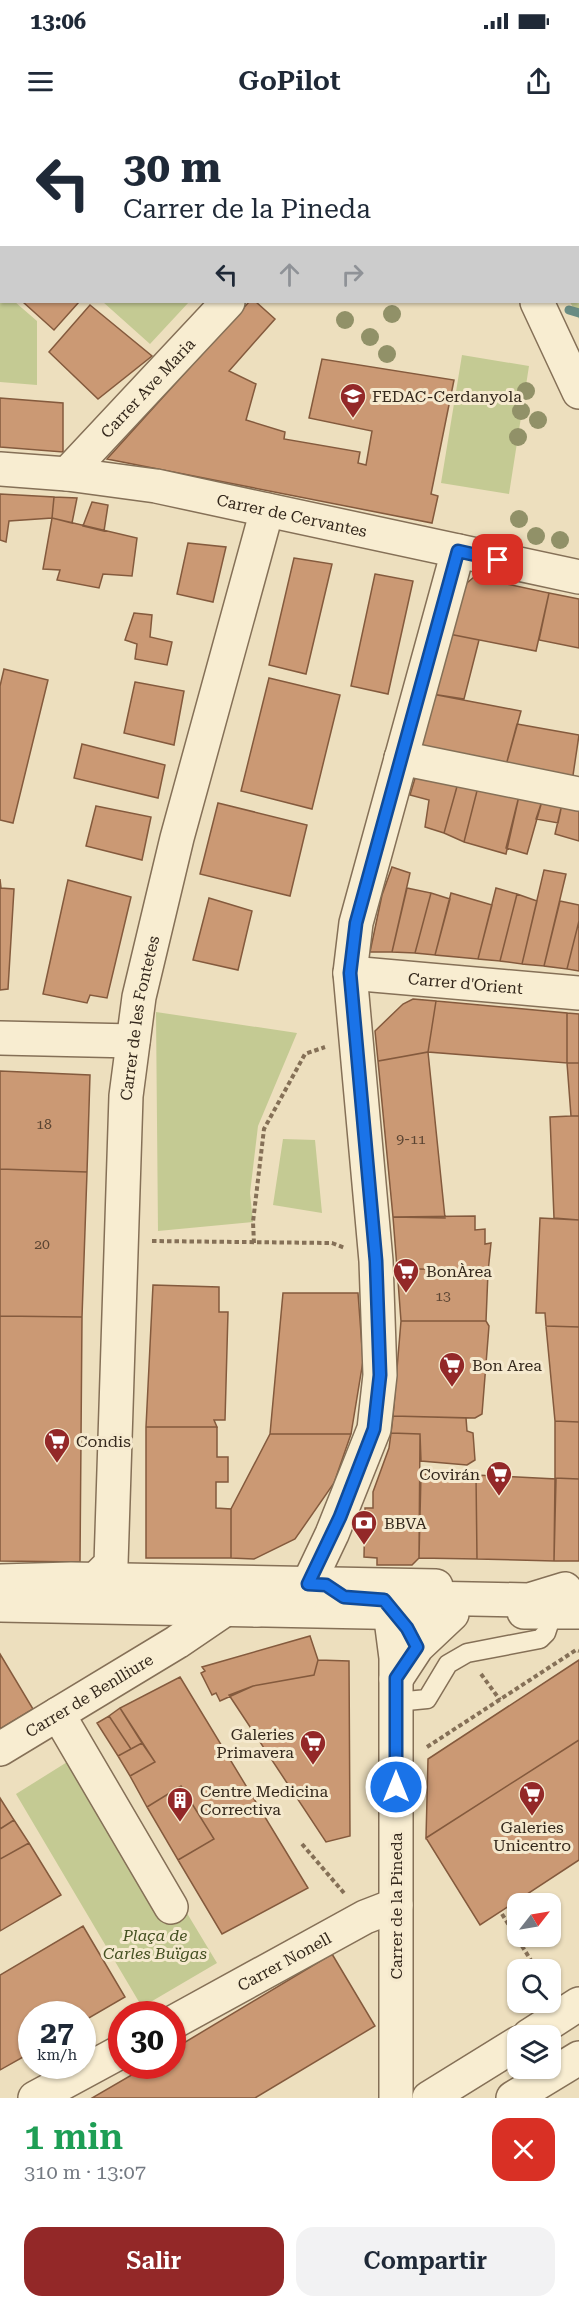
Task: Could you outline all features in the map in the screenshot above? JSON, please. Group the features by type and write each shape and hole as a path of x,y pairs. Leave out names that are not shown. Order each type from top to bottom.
{"street":[{"name":"Carrer Ave Maria","path":"67,474 227,303"},
{"path":"537,303 579,392"},
{"name":"Carrer de Cervantes","path":"0,469 67,474 156,486 579,577"},
{"name":"Carrer de les Fontetes","path":"111,1567 126,1096 139,996 177,838 267,510"},
{"path":"320,1587 332,1534 374,1429 380,1375 376,1261 350,973 356,923 458,551"},
{"path":"401,758 579,794"},
{"name":"Carrer d'Orient","path":"350,973 579,993"},
{"path":"0,1038 133,1041"},
{"path":"111,1567 154,1595 196,1597 218,1610"},
{"path":"0,1581 111,1567 563,1608"},
{"path":"257,1610 262,1596 320,1587 344,1597 384,1600 398,1614"},
{"path":"398,1614 408,1601 422,1598 529,1599 563,1608"},
{"path":"0,1605 398,1614 452,1614 563,1608"},
{"name":"Carrer de Benlliure","path":"0,1749 177,1642 218,1610"},
{"path":"361,1613 401,1671 452,1614"},
{"name":"Carrer de la Pineda","path":"396,2098 396,1905 401,1671 392,1627 398,1614"},
{"path":"58,1714 171,1907"},
{"name":"Carrer Nonell","path":"186,2015 365,1917 396,1905"},
{"path":"546,2025 579,2004"},
{"path":"429,2098 507,2050"},
{"path":"513,2098 579,2058"},
{"path":"35,2098 108,2059"}],"lane":[{"path":"401,1671 427,1699 448,1664 563,1608"}],"path":[{"path":"254,1243 253,1222 264,1129 305,1054 356,1036"},
{"path":"121,1240 332,1243 376,1261"},
{"path":"423,1749 576,1650 579,1651"},
{"path":"302,1844 365,1917"},
{"path":"502,1914 530,1959"}],"green space":[{"path":"0,303 16,303 37,321 37,385 0,382"},
{"path":"104,303 188,303 150,344"},
{"path":"571,303 579,303 579,319"},
{"path":"462,355 529,366 509,494 441,483"},
{"path":"156,1012 297,1033 258,1126 250,1193 253,1222 158,1231"},
{"path":"283,1139 315,1140 322,1213 273,1205"},
{"name":"Plaça de Carles Buïgas","path":"88,1749 217,1963 152,2001 138,2001 16,1794"}],"building":[{"path":"24,303 78,303 54,330"},
{"path":"248,303 257,303 275,319 229,371 256,384 246,420 285,432 284,439 360,452 358,463 366,465 372,431 309,418 322,359 454,380 431,494 438,496 432,523 107,459"},
{"path":"90,305 152,356 98,399 49,352"},
{"path":"0,398 63,403 63,452 0,447"},
{"path":"0,494 54,497 52,518 9,521 6,542 0,540"},
{"path":"54,497 77,498 72,523 52,518"},
{"path":"92,502 108,505 104,531 83,526"},
{"path":"52,518 137,538 132,576 103,574 99,588 57,580 60,570 43,569"},
{"path":"188,543 226,547 213,602 177,594"},
{"path":"294,558 332,564 306,674 269,665"},
{"path":"375,574 413,581 388,694 351,686"},
{"path":"474,577 549,593 536,651 449,634 461,588"},
{"path":"549,593 579,599 579,648 539,640"},
{"path":"134,613 152,615 150,637 172,642 167,665 135,659 137,644 125,640"},
{"path":"449,634 479,640 464,699 432,694"},
{"path":"4,669 48,680 13,823 0,820 0,686"},
{"path":"269,678 340,695 312,809 241,791"},
{"path":"135,682 184,691 174,745 124,733"},
{"path":"432,694 521,711 505,769 429,753 421,743"},
{"path":"517,724 579,735 572,782 505,769"},
{"path":"82,744 165,765 158,798 74,778"},
{"path":"416,775 458,783 444,833 425,827 429,800 410,795"},
{"path":"458,783 478,787 464,842 444,833"},
{"path":"478,787 519,796 506,854 464,842"},
{"path":"519,796 542,801 527,854 506,848"},
{"path":"542,801 562,804 558,823 536,819"},
{"path":"218,803 307,825 290,896 200,874"},
{"path":"562,804 579,808 579,841 555,834"},
{"path":"96,806 151,817 142,860 86,846"},
{"path":"392,867 410,873 392,952 370,952 382,895"},
{"path":"544,870 566,874 544,966 522,964"},
{"path":"0,879 1,888 14,889 8,989 0,990"},
{"path":"68,880 131,897 107,998 90,995 87,1003 43,994"},
{"path":"407,888 431,893 415,953 392,952"},
{"path":"496,888 517,894 500,961 478,959"},
{"path":"431,893 450,899 435,955 415,953"},
{"path":"451,893 492,905 478,959 435,955"},
{"path":"517,894 537,901 522,964 500,961"},
{"path":"209,898 252,911 238,970 193,960"},
{"path":"560,901 579,905 579,921 567,969 544,966"},
{"path":"579,921 579,971 567,969"},
{"path":"413,999 436,1001 428,1052 378,1061 375,1031 403,1004"},
{"path":"436,1001 567,1013 567,1063 428,1052"},
{"path":"567,1013 579,1014 579,1063 567,1063"},
{"path":"428,1052 445,1218 393,1217 378,1061"},
{"path":"567,1063 579,1063 579,1116 571,1116"},
{"path":"0,1071 90,1075 87,1172 0,1169"},
{"path":"579,1116 579,1220 554,1218 550,1117"},
{"path":"0,1169 87,1172 82,1317 0,1316"},
{"path":"475,1216 475,1230 485,1229 485,1244 491,1243 488,1272 397,1268 393,1217"},
{"path":"540,1218 579,1220 579,1327 546,1326 545,1313 536,1313"},
{"path":"397,1268 488,1272 486,1321 401,1321"},
{"path":"153,1285 219,1287 219,1312 228,1312 225,1420 214,1420 217,1427 146,1427"},
{"path":"283,1293 358,1293 363,1361 351,1434 270,1434"},
{"path":"0,1316 82,1317 80,1562 0,1561"},
{"path":"401,1321 486,1321 489,1326 482,1414 475,1418 393,1416"},
{"path":"546,1326 579,1327 579,1422 555,1421"},
{"path":"393,1416 466,1418 467,1431 473,1433 475,1460 467,1465 421,1461 420,1434 391,1433"},
{"path":"555,1421 579,1422 579,1479 555,1478"},
{"path":"146,1427 217,1427 217,1457 228,1457 228,1482 216,1482 216,1508 231,1509 231,1558 146,1558"},
{"path":"391,1433 420,1434 419,1558 412,1565 377,1565 377,1558 364,1557 365,1508 373,1508 373,1492 389,1448"},
{"path":"270,1434 351,1434 334,1483 295,1539 254,1559 231,1558 231,1509"},
{"path":"421,1474 476,1475 477,1559 419,1558"},
{"path":"476,1475 556,1479 554,1561 477,1559"},
{"path":"555,1478 579,1479 579,1561 554,1561"},
{"path":"310,1636 318,1660 314,1675 253,1686 220,1701 216,1693 212,1695 201,1673 205,1671 202,1667"},
{"path":"0,1654 33,1709 0,1729"},
{"name":"Galeries Primavera","path":"318,1660 349,1661 350,1836 326,1842 229,1695 253,1686 314,1675"},
{"path":"579,1660 579,1740 426,1838 428,1759"},
{"path":"180,1677 308,1888 222,1934 178,1860 214,1839 181,1786 147,1807 130,1776 155,1762 120,1708"},
{"path":"120,1708 142,1743 131,1749 109,1716"},
{"path":"109,1716 131,1749 118,1756 97,1723"},
{"path":"579,1740 579,1860 529,1893 507,1893 507,1907 480,1925 426,1838"},
{"path":"142,1743 155,1762 130,1776 118,1756"},
{"name":"Centre Medicina Correctiva","path":"181,1786 214,1839 178,1860 147,1807"},
{"path":"0,1798 14,1820 0,1829"},
{"path":"14,1820 29,1843 0,1859 0,1829"},
{"path":"29,1843 61,1895 0,1931 0,1859"},
{"path":"83,1926 125,1997 118,2001 108,2001 108,2007 96,2014 96,2001 18,2001 18,2060 0,2070 0,1975"},
{"path":"332,1954 375,2026 255,2098 92,2098 125,2079 186,2079 186,2042"}],"waterway":[{"path":"569,310 579,313"}],"place":[{"name":"FEDAC-Cerdanyola","path":"353,419"},
{"name":"BonÀrea","path":"406,1294"},
{"name":"Bon Area","path":"452,1388"},
{"name":"Condis","path":"57,1464"},
{"name":"Covirán","path":"499,1497"},
{"name":"BBVA","path":"364,1546"},
{"name":"Galeries Primavera","path":"313,1766"},
{"name":"Galeries Unicentro","path":"532,1817"},
{"name":"Centre Medicina Correctiva","path":"180,1823"}],"route":[{"path":"396,1787 396,1678 417,1647 407,1628 384,1600 344,1597 326,1585 308,1584 322,1558 355,1482 374,1429 380,1375 376,1261 350,973 356,923 458,551 498,560"}]}
